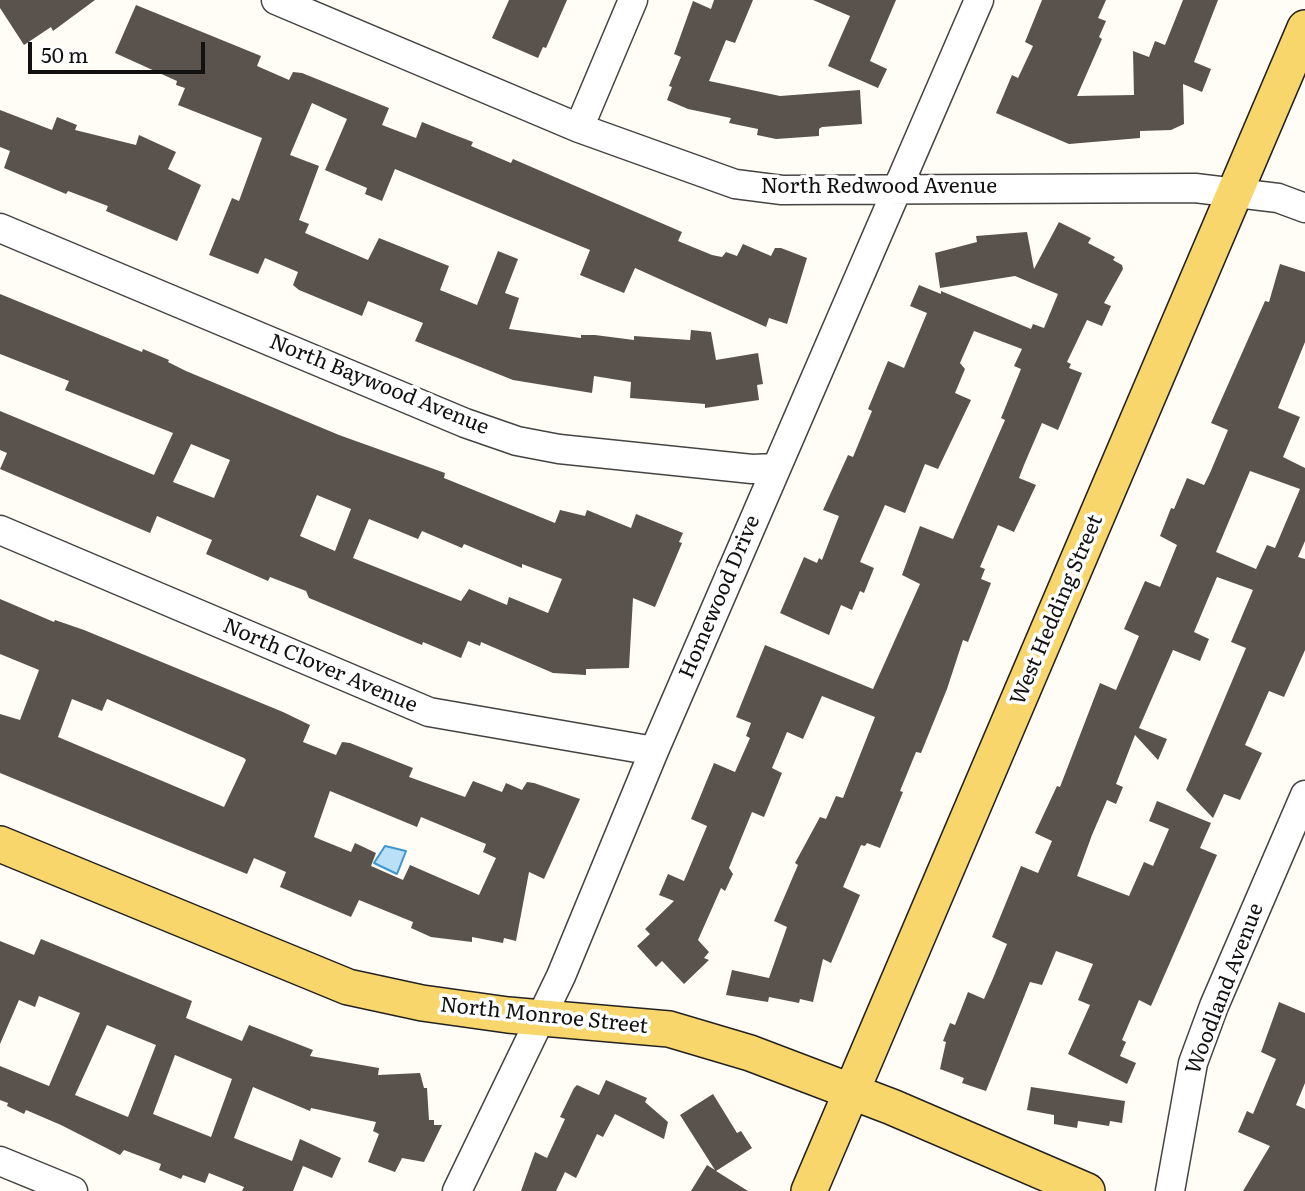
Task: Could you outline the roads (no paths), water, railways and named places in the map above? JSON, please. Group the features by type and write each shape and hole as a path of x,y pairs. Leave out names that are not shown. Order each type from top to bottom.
{"main road":[{"name":"West Hedding Street","path":"809,1191 1305,29"},
{"name":"North Monroe Street","path":"0,844 348,987 422,1003 669,1029 750,1053 892,1107 1087,1191"}],"street":[{"path":"579,128 633,0"},
{"name":"Homewood Drive","path":"457,1191 541,1017 979,0"},
{"name":"North Redwood Avenue","path":"284,2 579,128 735,184 782,190 899,187 1190,188 1236,191 1278,198 1305,208"},
{"name":"North Baywood Avenue","path":"0,228 465,423 517,441 559,449 738,468 776,468"},
{"name":"North Clover Avenue","path":"0,530 429,712 654,751"},
{"name":"Woodland Avenue","path":"1170,1191 1192,1063 1305,795"},
{"path":"0,1161 73,1191"}],"water":[{"path":"385,846 406,851 397,874 374,863"}]}
